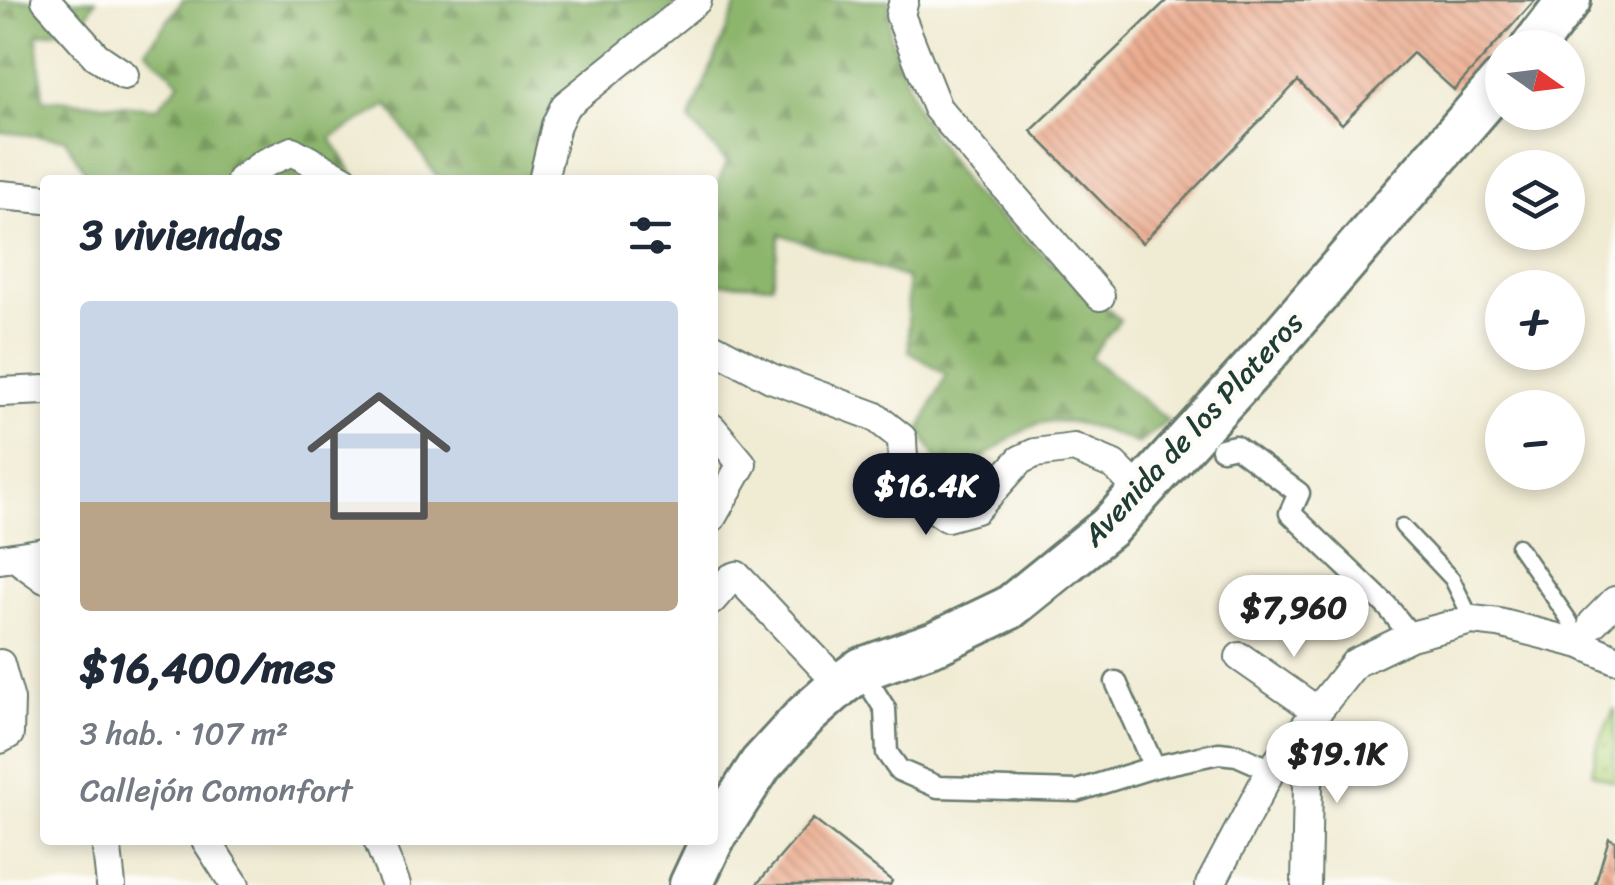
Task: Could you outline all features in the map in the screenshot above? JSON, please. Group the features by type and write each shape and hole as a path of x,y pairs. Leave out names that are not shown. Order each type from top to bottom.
{"main road":[{"path":"1546,30 1569,0"},
{"name":"Avenida de los Plateros","path":"718,821 761,764 805,716 854,684 862,670 938,642 1009,608 1110,526 1258,363 1485,101"},
{"name":"Avenida de los Plateros","path":"691,885 708,845"}],"street":[{"path":"46,0 96,56 124,76"},
{"path":"544,175 556,124 566,106 697,0"},
{"path":"904,0 900,14 937,108 1100,296"},
{"path":"248,175 292,150 335,175"},
{"path":"0,195 40,199"},
{"path":"718,350 771,378 874,416 902,438 902,459 918,498 947,517 976,508 1020,460 1035,453 1074,448 1114,465 1139,490"},
{"path":"0,392 40,390"},
{"path":"718,435 742,464 718,507"},
{"path":"1222,449 1235,446 1299,493 1290,514 1387,606 1411,636"},
{"path":"8,558 40,553"},
{"path":"8,558 40,576"},
{"path":"718,593 737,576 885,710 887,752 900,770 938,788 1078,791 1220,753 1237,755 1270,770"},
{"path":"1587,634 1615,602"},
{"path":"1210,885 1270,770 1354,663 1411,636 1472,620 1587,634 1615,659"},
{"path":"1240,657 1316,710"},
{"path":"0,664 10,714 9,734 0,739"},
{"path":"1116,682 1154,768"},
{"path":"1290,741 1308,783 1306,885"},
{"path":"107,845 111,885"},
{"path":"209,845 236,885"},
{"path":"380,845 396,885"}],"lane":[{"path":"1402,526 1452,579 1472,620"},
{"path":"1518,546 1569,620 1587,634"}],"green space":[{"path":"0,0 96,0 80,26 37,35 43,99 157,108 180,82 146,50 183,0 681,0 551,108 543,174 436,175 388,105 331,138 353,175 87,175 65,139 0,132"},
{"path":"739,0 889,0 890,35 918,112 971,193 1120,320 1090,357 1168,421 1138,444 1086,425 1045,422 1021,432 970,465 945,474 920,430 946,375 909,351 907,278 780,234 772,285 718,283 718,183 727,162 689,121"},
{"path":"1615,708 1615,782 1592,773 1598,743"}],"building":[{"path":"1167,0 1535,0 1508,30 1485,30 1485,56 1454,90 1413,53 1342,124 1298,81 1142,243 1031,131"},
{"path":"813,819 892,881 890,885 756,885"},
{"path":"1609,838 1615,841 1615,885 1595,885"}]}
